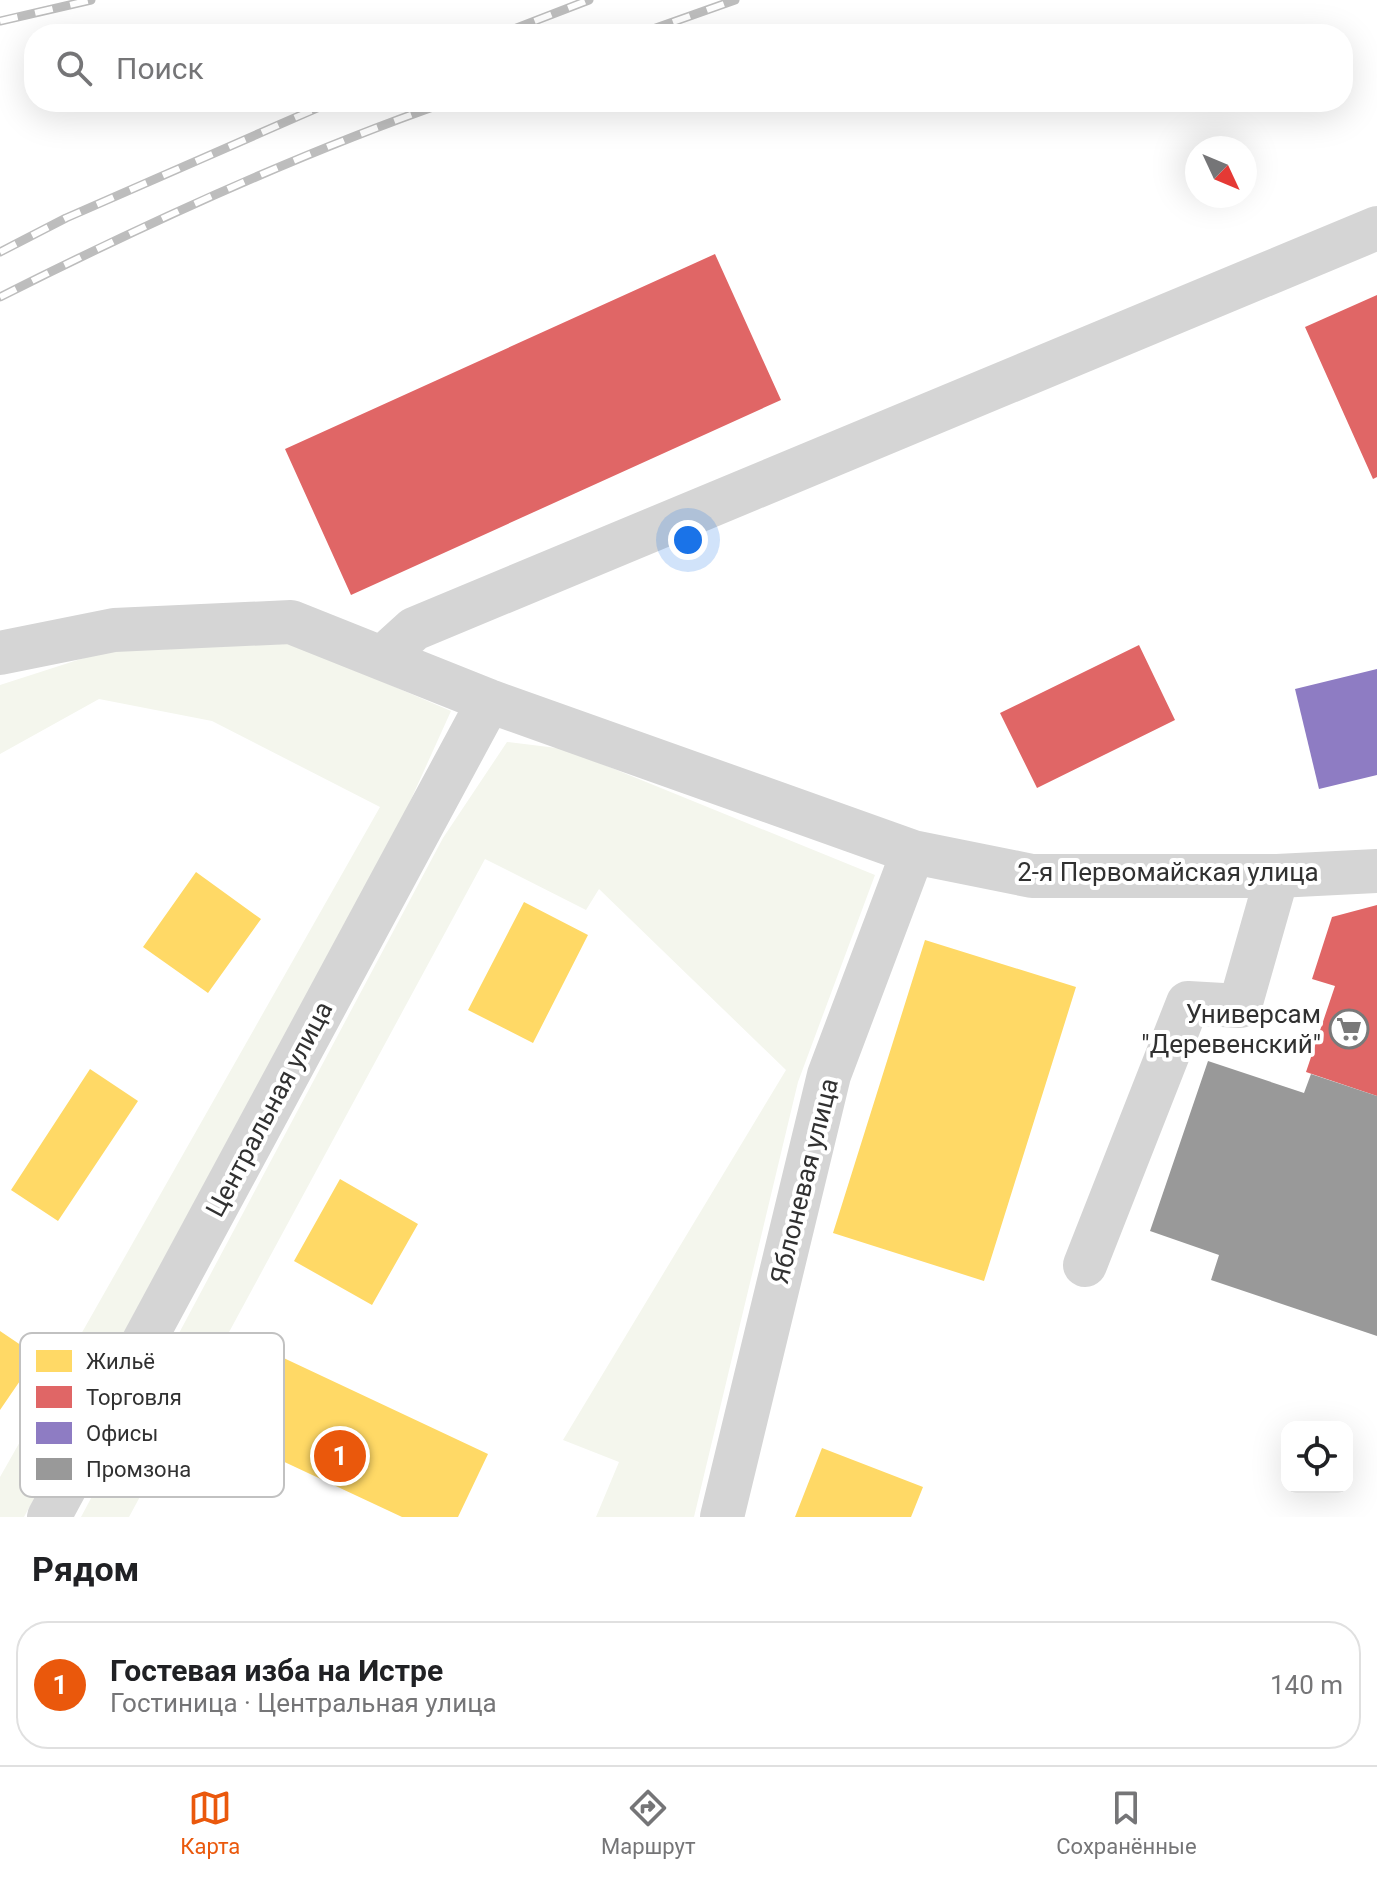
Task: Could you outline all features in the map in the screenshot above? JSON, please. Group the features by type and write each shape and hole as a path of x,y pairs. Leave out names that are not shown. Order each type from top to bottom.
{"street":[{"path":"382,658 414,629 1377,228"},
{"name":"2-я Первомайская улица","path":"0,653 114,630 291,622 489,701 913,852 1032,876 1277,876 1377,871"},
{"name":"Центральная улица","path":"148,1333 489,701"},
{"name":"Яблоневая улица","path":"722,1517 829,1075 913,852"},
{"path":"1085,1265 1188,1003 1240,1006 1277,876"},
{"name":"Центральная улица","path":"49,1517 60,1497"}],"shaded area":[{"path":"283,639 451,711 403,817 124,1333 82,1333 380,807 212,721 99,699 0,754 0,685 118,647"},
{"path":"507,742 565,749 875,875 798,1082 694,1517 596,1517 619,1462 563,1440 786,1070 599,889 586,910 485,859 229,1333 179,1333 443,838"},
{"path":"20,1442 20,1497 35,1497 24,1517 0,1517 0,1477"},
{"path":"92,1497 140,1497 129,1517 81,1517"}],"building: Жильё":[{"path":"196,872 261,919 208,993 143,947"},
{"path":"524,902 588,935 533,1043 468,1010"},
{"path":"925,940 1076,987 984,1281 833,1233"},
{"path":"90,1069 138,1101 58,1221 11,1190"},
{"path":"340,1179 418,1224 372,1305 294,1261"},
{"path":"0,1331 20,1345 20,1381 0,1410"},
{"path":"284,1358 488,1454 458,1517 402,1517 284,1462"},
{"path":"822,1448 923,1487 911,1517 795,1517"}],"building: Торговля":[{"path":"715,254 781,400 351,595 285,449"},
{"path":"1377,295 1377,477 1373,479 1305,327"},
{"path":"1139,645 1175,720 1037,788 1000,713"},
{"name":"Универсам \"Деревенский\"","path":"1377,905 1377,1096 1306,1072 1335,986 1312,979 1332,917"}],"building: Офисы":[{"path":"1377,669 1377,775 1319,789 1295,689"}],"building: Промзона":[{"path":"1208,1061 1304,1093 1311,1074 1377,1096 1377,1336 1211,1280 1219,1255 1150,1231"}],"railway":[{"path":"0,21 91,0"},
{"path":"527,24 589,0"},
{"path":"667,24 735,0"},
{"path":"0,252 66,218 308,112"},
{"path":"0,297 220,192 420,112"}],"place":[{"name":"Универсам \"Деревенский\"","path":"1349,1029"},
{"name":"Гостевая изба на Истре","path":"340,1456"}]}
